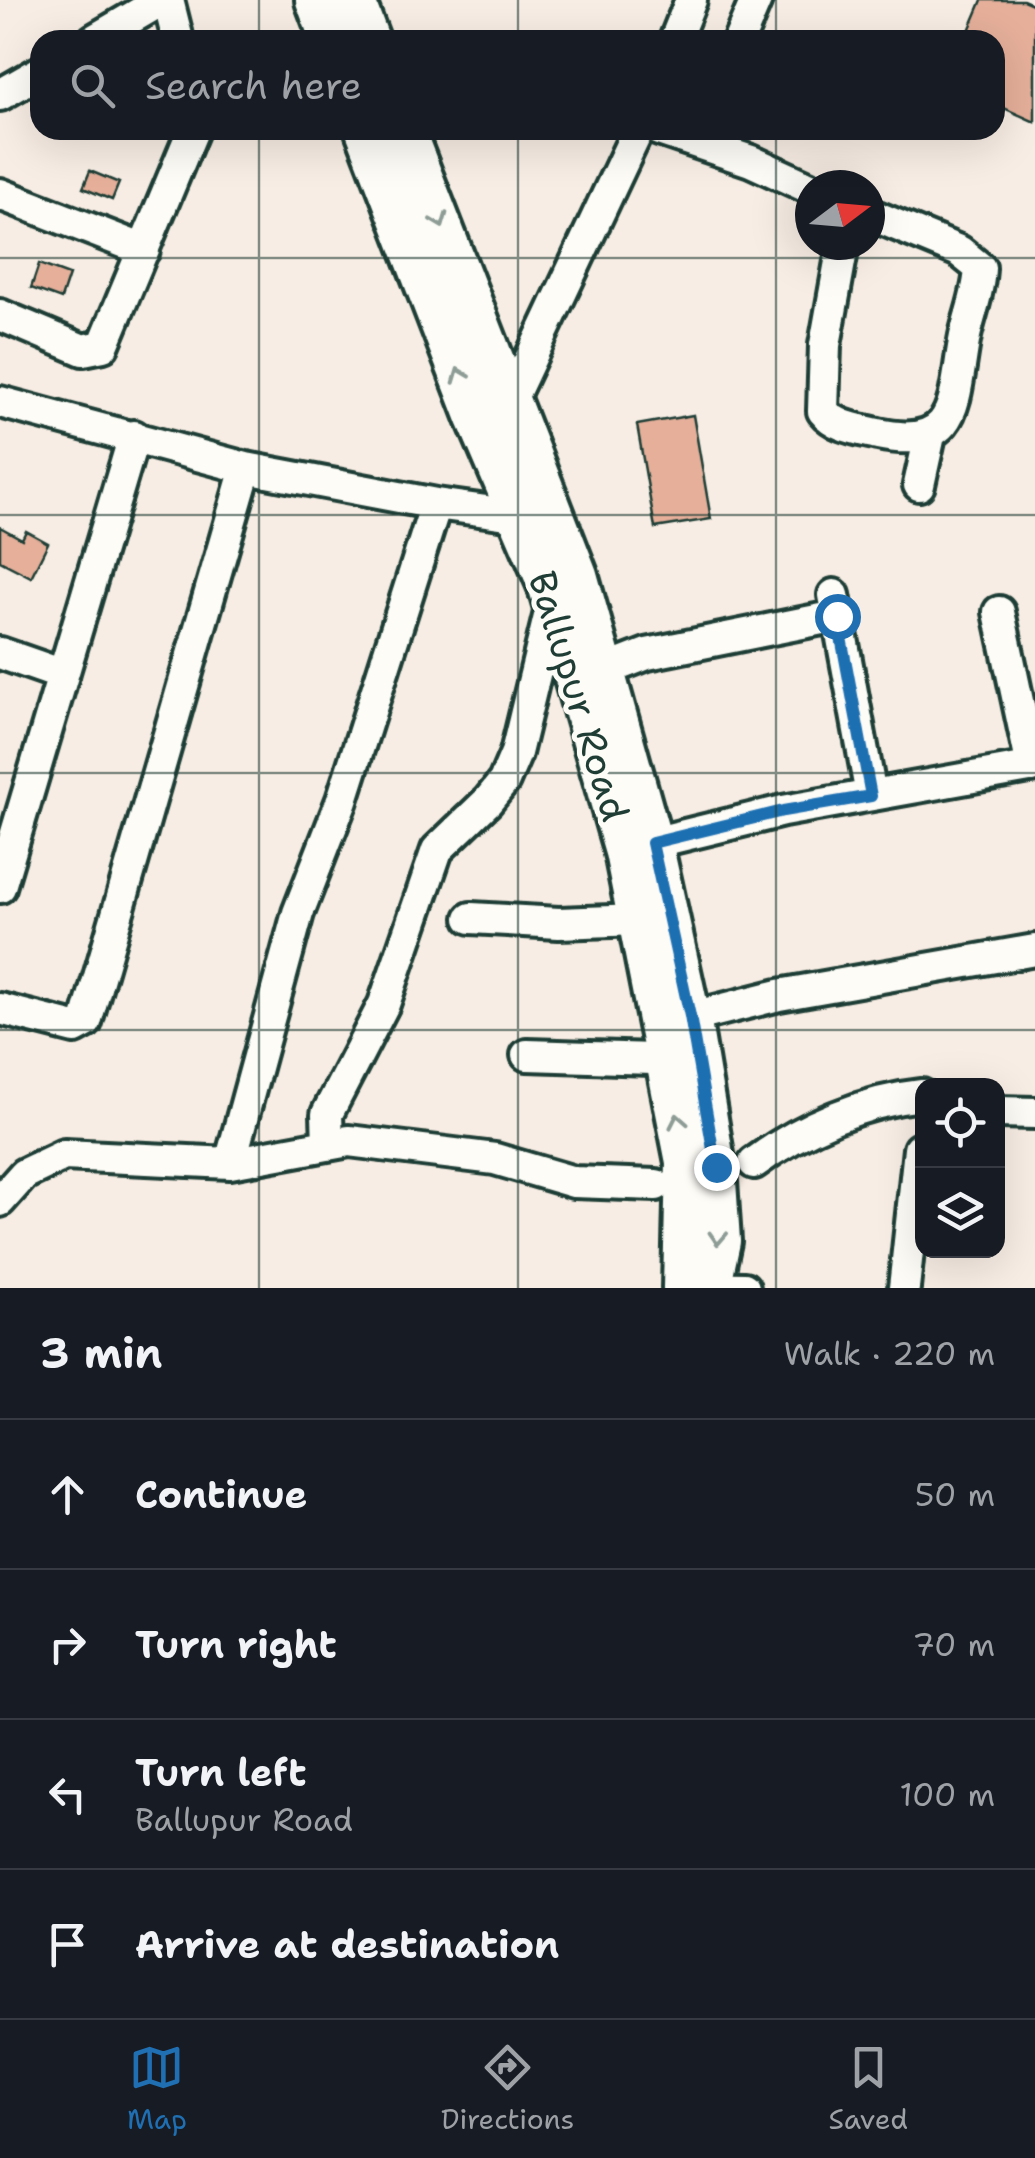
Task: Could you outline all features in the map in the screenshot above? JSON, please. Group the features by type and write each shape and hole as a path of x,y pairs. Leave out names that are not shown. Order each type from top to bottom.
{"main road":[{"path":"316,0 327,30"},
{"path":"354,0 366,30"},
{"name":"Ballupur Road","path":"371,140 494,410 606,670 652,843 678,1041 686,1162 706,1287"},
{"name":"Ballupur Road","path":"407,140 494,410"},
{"name":"Ballupur Road","path":"539,518 552,600 625,852 638,920 678,1041"}],"street":[{"path":"112,30 165,0 175,30"},
{"path":"679,30 691,0"},
{"path":"744,30 756,0"},
{"path":"0,95 30,78"},
{"path":"0,315 71,346 93,351 109,339 190,140"},
{"path":"494,410 633,140"},
{"path":"689,140 795,181"},
{"path":"0,194 144,250"},
{"path":"840,260 825,345 822,411 830,420 866,431 913,439 930,435 950,416 980,268 959,251 885,220"},
{"path":"3,409 134,436 246,468 436,504 539,518"},
{"path":"919,485 930,435"},
{"path":"0,888 134,436"},
{"path":"0,1009 75,1028 86,1022 246,468"},
{"path":"230,1164 298,912 342,800 436,504"},
{"path":"328,1144 327,1114 384,1004 437,850 488,802 504,781 516,754 552,600"},
{"path":"606,670 647,654 835,606 871,796"},
{"path":"652,843 783,811 1033,766 999,612"},
{"path":"0,653 63,675"},
{"path":"471,918 559,923 638,920"},
{"path":"527,1054 611,1054 678,1041 864,978 1035,950"},
{"path":"754,1163 853,1110 884,1099 915,1096"},
{"path":"1005,1112 1035,1113"},
{"path":"0,1201 24,1174 64,1155 230,1164 268,1160 349,1141 495,1159 574,1182 642,1186"},
{"path":"904,1288 916,1168"}],"building":[{"path":"982,0 1023,0 1035,5 1035,122 1005,108 1005,30 969,30"},
{"path":"90,171 119,183 112,200 83,188"},
{"path":"39,264 69,275 61,299 31,288"},
{"path":"693,415 711,519 655,528 637,425"},
{"path":"0,527 22,539 26,531 48,543 31,577 0,561"}],"route":[{"path":"716,1167 690,1016 652,843 783,811 871,796 837,616"}]}
